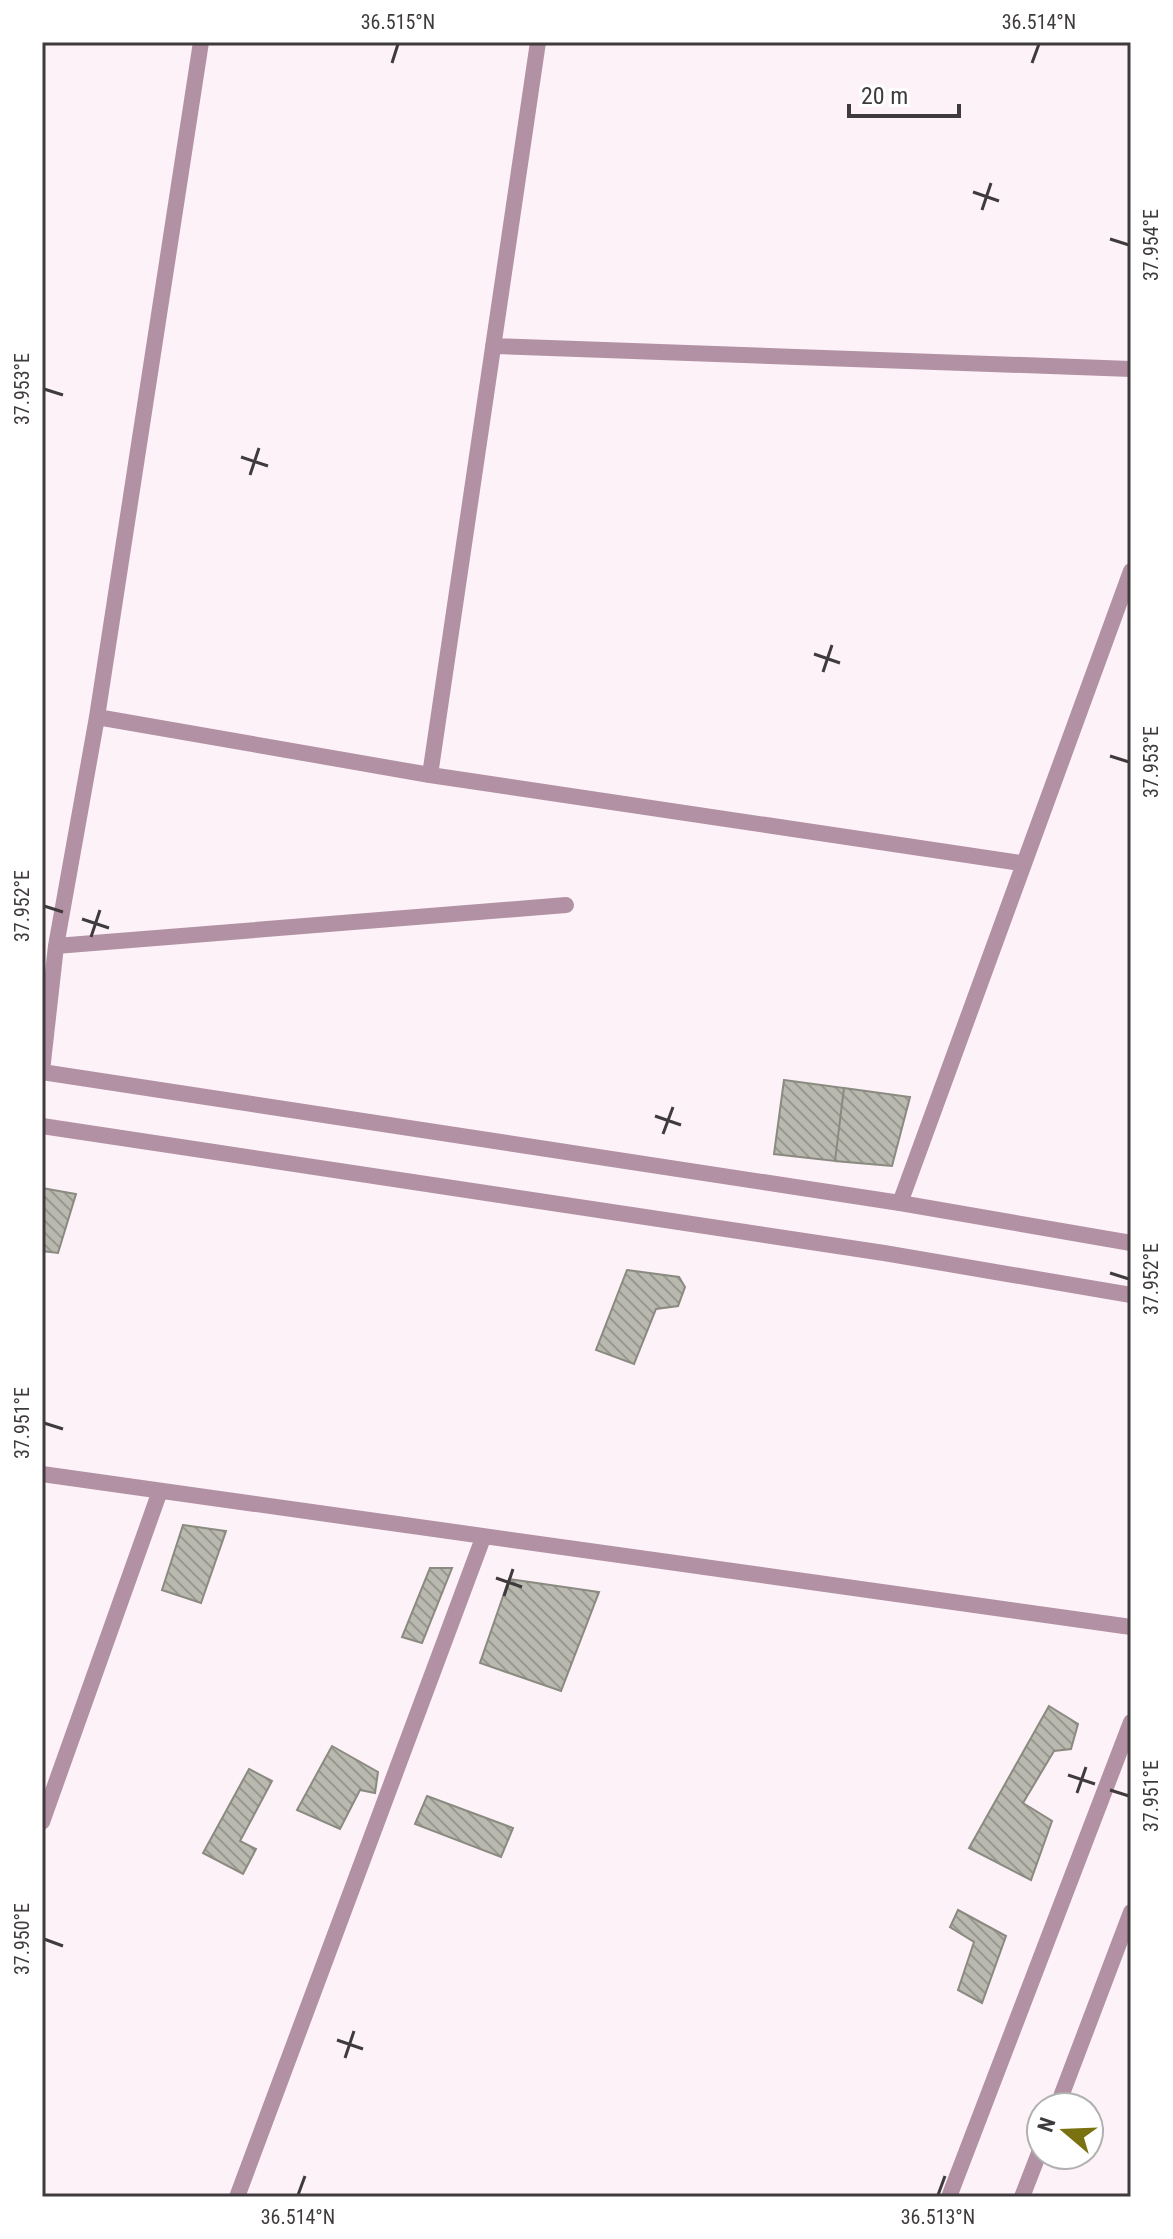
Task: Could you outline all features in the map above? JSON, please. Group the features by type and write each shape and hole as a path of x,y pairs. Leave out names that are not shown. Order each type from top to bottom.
{"street":[{"path":"201,42 97,717 56,946 42,1071 900,1203 1131,1243"},
{"path":"430,775 538,42"},
{"path":"493,346 1131,369"},
{"path":"900,1203 1021,863 1131,571"},
{"path":"97,717 430,775 1021,863"},
{"path":"56,946 566,905"},
{"path":"42,1126 884,1253 1131,1295"},
{"path":"42,1474 1131,1627"},
{"path":"42,1822 160,1491"},
{"path":"237,2197 483,1538"},
{"path":"949,2197 1131,1722"},
{"path":"1063,2091 1131,1912"},
{"path":"1022,2197 1032,2171"}],"building":[{"path":"784,1080 844,1088 835,1161 774,1154"},
{"path":"844,1088 910,1097 892,1166 835,1161"},
{"path":"42,1188 76,1194 58,1253 42,1251"},
{"path":"627,1270 679,1277 685,1287 678,1306 656,1309 634,1364 596,1350"},
{"path":"183,1525 226,1531 201,1603 162,1590"},
{"path":"430,1568 452,1568 422,1643 402,1637"},
{"path":"509,1579 599,1592 561,1691 480,1663"},
{"path":"1049,1706 1078,1724 1071,1749 1054,1751 1023,1803 1052,1821 1031,1880 969,1848"},
{"path":"332,1746 378,1772 375,1793 360,1790 340,1829 297,1810"},
{"path":"249,1769 272,1781 240,1841 256,1849 243,1874 203,1853"},
{"path":"427,1796 513,1828 501,1857 415,1824"},
{"path":"958,1910 1006,1936 982,2003 958,1990 974,1942 950,1927"}]}
